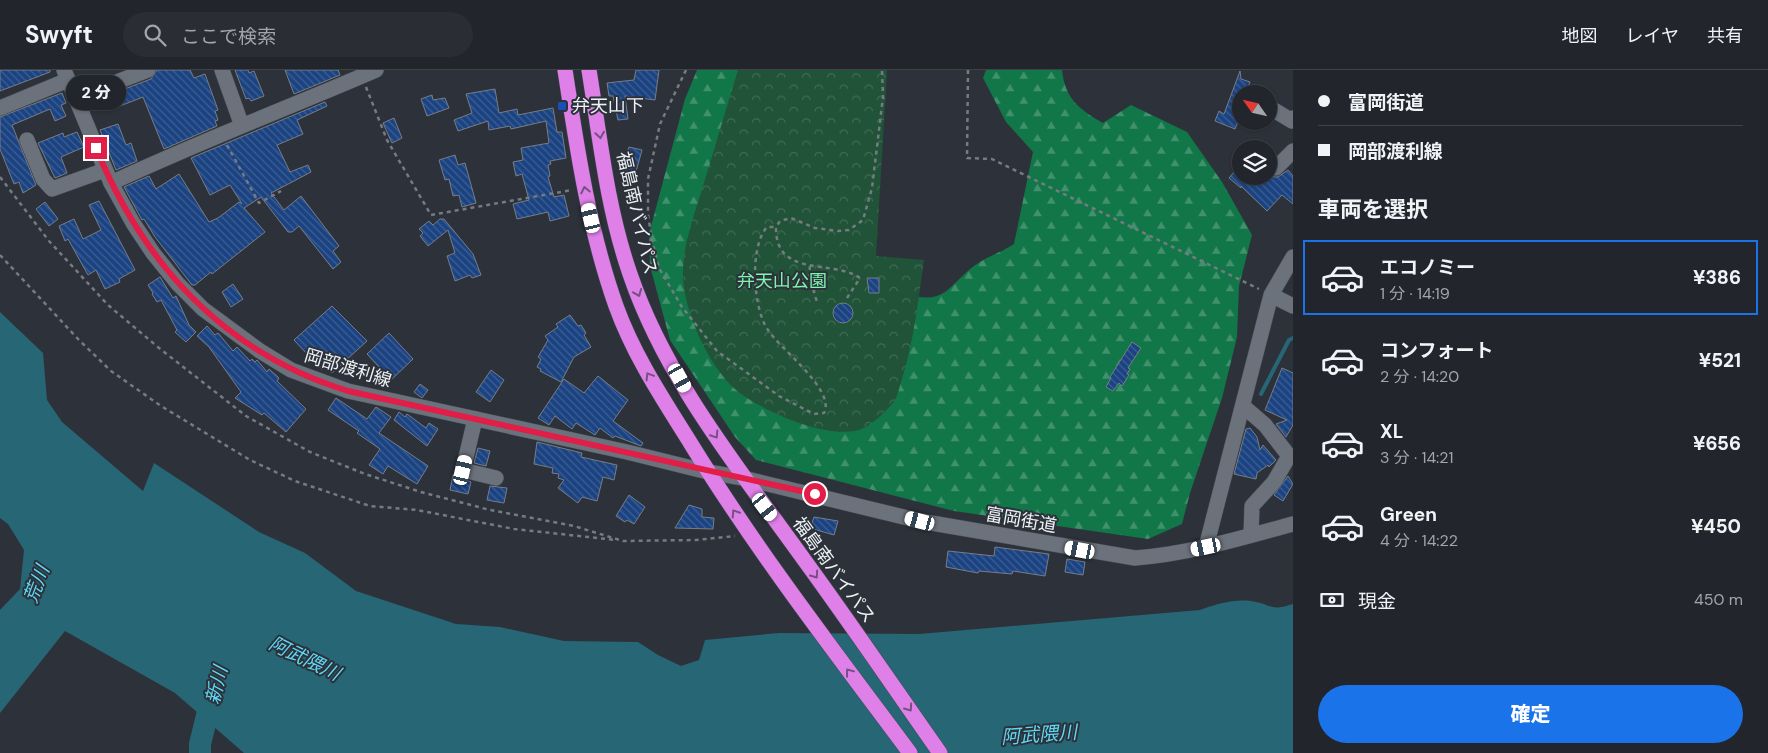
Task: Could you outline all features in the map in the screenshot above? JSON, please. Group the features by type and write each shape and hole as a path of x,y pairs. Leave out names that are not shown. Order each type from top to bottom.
{"highway":[{"path":"565,70 585,187 598,248 616,308 643,366 708,472 762,554 910,753"},
{"name":"福島南バイパス","path":"589,70 608,189 630,274 662,348 688,394 743,478 940,753"}],"street":[{"path":"75,98 148,70"},
{"path":"222,70 242,126"},
{"path":"27,140 42,179 52,188 108,176 174,153 372,72"},
{"path":"0,108 66,75"},
{"name":"岡部渡利線","path":"66,75 108,176 132,223 178,284 203,309 260,351 291,370 357,393 708,472 743,478"},
{"path":"1278,112 1293,120"},
{"path":"1277,167 1293,151"},
{"path":"1206,547 1244,406 1271,295 1293,257"},
{"path":"1271,295 1293,306"},
{"path":"1244,406 1266,425 1291,453 1274,482 1252,506 1251,535"},
{"path":"476,419 463,470 496,478"},
{"name":"富岡街道","path":"743,478 920,521 1136,558 1167,556 1293,524"}],"path":[{"path":"686,70 660,124 648,179 648,215 659,268 682,307 717,351 779,396 814,414 824,413 826,409 818,386 766,329 762,316 754,273 758,244 767,227 776,227"},
{"path":"847,298 860,278 846,270 810,266 786,255 778,240 776,227 780,221 791,218 815,228 849,230 863,220 872,188 883,97 882,70"},
{"path":"968,70 967,158 992,159 1271,295"},
{"path":"372,72 387,140 431,215 585,187"},
{"path":"221,134 259,203 281,191"},
{"path":"0,177 48,241 108,305 159,348 246,416 310,452 374,477 490,510 574,526 623,541"},
{"path":"0,256 78,340 111,371 216,441 295,481 370,506 417,510 514,529 623,541 696,540 748,532"},
{"path":"810,266 809,275 817,302"}],"green space":[{"path":"697,70 872,70 843,244 890,284 918,297 932,297 945,292 975,265 1014,244 1033,152 1006,122 983,78 986,70 1062,70 1066,89 1070,96 1080,108 1103,123 1131,105 1187,132 1222,182 1252,235 1239,286 1237,337 1222,398 1190,493 1182,524 1148,539 954,511 756,460 735,437 670,340 650,266 649,234 685,99"},
{"name":"弁天山公園","path":"738,70 887,70 876,256 924,260 912,337 898,393 887,410 864,428 851,431 834,431 816,428 778,415 746,397 725,379 707,353 693,322 688,307 683,278 684,254 692,220"}],"water":[{"path":"0,312 43,353 47,400 62,422 143,491 154,463 259,532 305,553 356,591 456,624 500,627 564,641 638,642 658,655 681,666 699,660 705,640 779,633 919,634 1200,610 1231,601 1258,602 1271,607 1293,604 1293,753 244,753 175,693 65,631 0,713 0,610 20,589 24,550 8,524 0,518"}],"building":[{"path":"0,70 50,70 50,72 0,91"},
{"path":"157,70 190,70 194,78 205,74 218,110 215,111 218,120 215,121 217,126 164,149 143,97 120,106 118,100 93,110 90,102 151,79"},
{"path":"235,70 248,70 249,73 254,71 264,96 251,101 249,98 246,99"},
{"path":"285,70 338,70 340,75 294,94"},
{"path":"636,70 659,70 655,100 625,96 628,119 618,120 613,96 609,96 607,83 634,80"},
{"path":"1240,71 1241,79 1250,82 1249,85 1235,85"},
{"path":"495,89 499,113 517,109 518,115 553,108 557,132 562,132 566,158 550,161 551,164 548,165 550,176 548,177 554,197 564,195 569,216 550,221 548,212 517,219 513,204 529,200 522,174 516,176 513,162 523,160 521,148 549,143 546,121 511,129 510,126 489,130 488,121 458,131 454,120 472,113 466,94"},
{"path":"1232,92 1232,128 1215,121 1219,111 1224,114"},
{"path":"62,93 66,103 61,105 66,116 55,121 50,109 12,125 36,185 23,193 19,182 14,184 0,149 0,117"},
{"path":"432,95 433,100 445,98 449,108 427,116 421,99"},
{"path":"325,102 327,106 297,120 303,134 277,145 290,172 308,165 311,172 271,193 284,210 301,196 339,246 333,251 341,262 333,269 299,226 292,232 288,232 261,197 244,208 265,232 212,274 211,272 195,285 192,285 155,237 144,219 142,220 124,187 149,176 156,189 179,174 209,222 218,218 239,202 242,204 230,185 210,195 191,158"},
{"path":"394,118 402,138 392,143 383,123"},
{"path":"118,124 126,145 131,143 137,161 116,170 100,130"},
{"path":"77,132 84,147 61,157 67,173 55,178 38,143 63,133 64,137"},
{"path":"629,147 642,150 635,175 622,171"},
{"path":"455,155 458,165 465,163 476,203 462,207 459,195 453,196 449,179 445,180 439,160"},
{"path":"1288,170 1293,176 1293,204 1282,195 1267,211 1241,186 1241,188 1237,185 1277,185 1277,177"},
{"path":"99,201 135,270 119,279 120,282 105,289 96,270 88,275 68,239 65,241 59,226 74,219 83,239 101,230 89,205"},
{"path":"45,202 58,219 49,226 36,209"},
{"path":"440,219 444,219 473,254 481,275 472,278 470,275 455,281 447,256 455,253 448,230 428,246 420,236 423,233 419,229 429,221 433,225"},
{"path":"160,277 173,298 176,296 189,325 196,332 186,342 175,332 177,330 161,300 157,302 148,285"},
{"path":"867,278 879,278 879,293 869,293"},
{"path":"233,284 243,299 231,307 222,292"},
{"path":"843,303 850,306 853,313 850,320 843,323 836,320 833,313 836,306"},
{"path":"332,306 367,341 332,373 325,367 322,370 294,340"},
{"path":"570,315 578,326 581,325 591,347 574,357 561,382 540,371 541,369 537,367 541,359 538,357 548,340 545,336 558,327 556,324"},
{"path":"207,326 215,335 218,333 233,351 237,347 250,361 252,359 255,362 257,360 267,372 269,369 279,378 277,381 306,409 286,432 264,413 262,415 235,398 241,392 209,347 197,336"},
{"path":"389,333 413,359 391,380 367,354"},
{"path":"1132,342 1141,348 1128,368 1130,369 1127,374 1129,375 1122,386 1119,383 1113,391 1106,387 1110,377"},
{"path":"1282,368 1293,373 1293,425 1286,437 1276,424 1287,420 1265,410"},
{"path":"491,370 504,380 490,402 476,392"},
{"path":"598,376 628,400 613,421 643,443 641,446 615,436 613,438 600,428 595,435 576,423 572,429 555,416 549,425 538,418 564,379 584,393"},
{"path":"420,384 428,390 422,398 414,392"},
{"path":"336,398 367,419 376,407 391,417 379,433 428,466 417,484 388,466 383,474 369,465 380,449 357,433 359,431 328,410"},
{"path":"399,412 405,417 407,414 426,428 429,423 438,429 427,446 394,420"},
{"path":"1250,428 1257,437 1260,450 1263,445 1276,460 1269,467 1268,465 1257,473 1256,479 1234,474 1246,429"},
{"path":"537,442 582,453 581,457 617,465 614,480 603,477 597,501 582,497 578,503 558,488 564,480 558,478 559,474 552,473 553,468 534,464"},
{"path":"478,448 490,451 486,466 474,463"},
{"path":"453,475 471,482 468,494 450,490"},
{"path":"1288,476 1293,484 1283,501 1274,495"},
{"path":"490,486 507,488 504,503 487,500"},
{"path":"629,495 645,507 634,524 627,520 625,522 616,516"},
{"path":"689,505 702,509 702,517 714,518 713,529 675,528"},
{"path":"814,517 838,521 834,535 810,528"},
{"path":"995,547 1049,554 1045,576 1013,571 1012,574 979,571 978,573 946,567 948,551 994,556"},
{"path":"1067,559 1085,562 1083,575 1065,572"}],"waterway":[{"path":"1261,394 1289,340 1293,338"},
{"name":"新川","path":"200,753 200,744 213,691"}],"place":[{"name":"弁天山下","path":"562,106"}],"route":[{"path":"96,148 110,183 132,223 178,284 203,309 237,335 291,370 348,391 708,472 815,494"}],"water label":[{"name":"荒川","path":"36,584"},
{"name":"阿武隈川","path":"305,658"},
{"name":"阿武隈川","path":"1039,734"}]}
